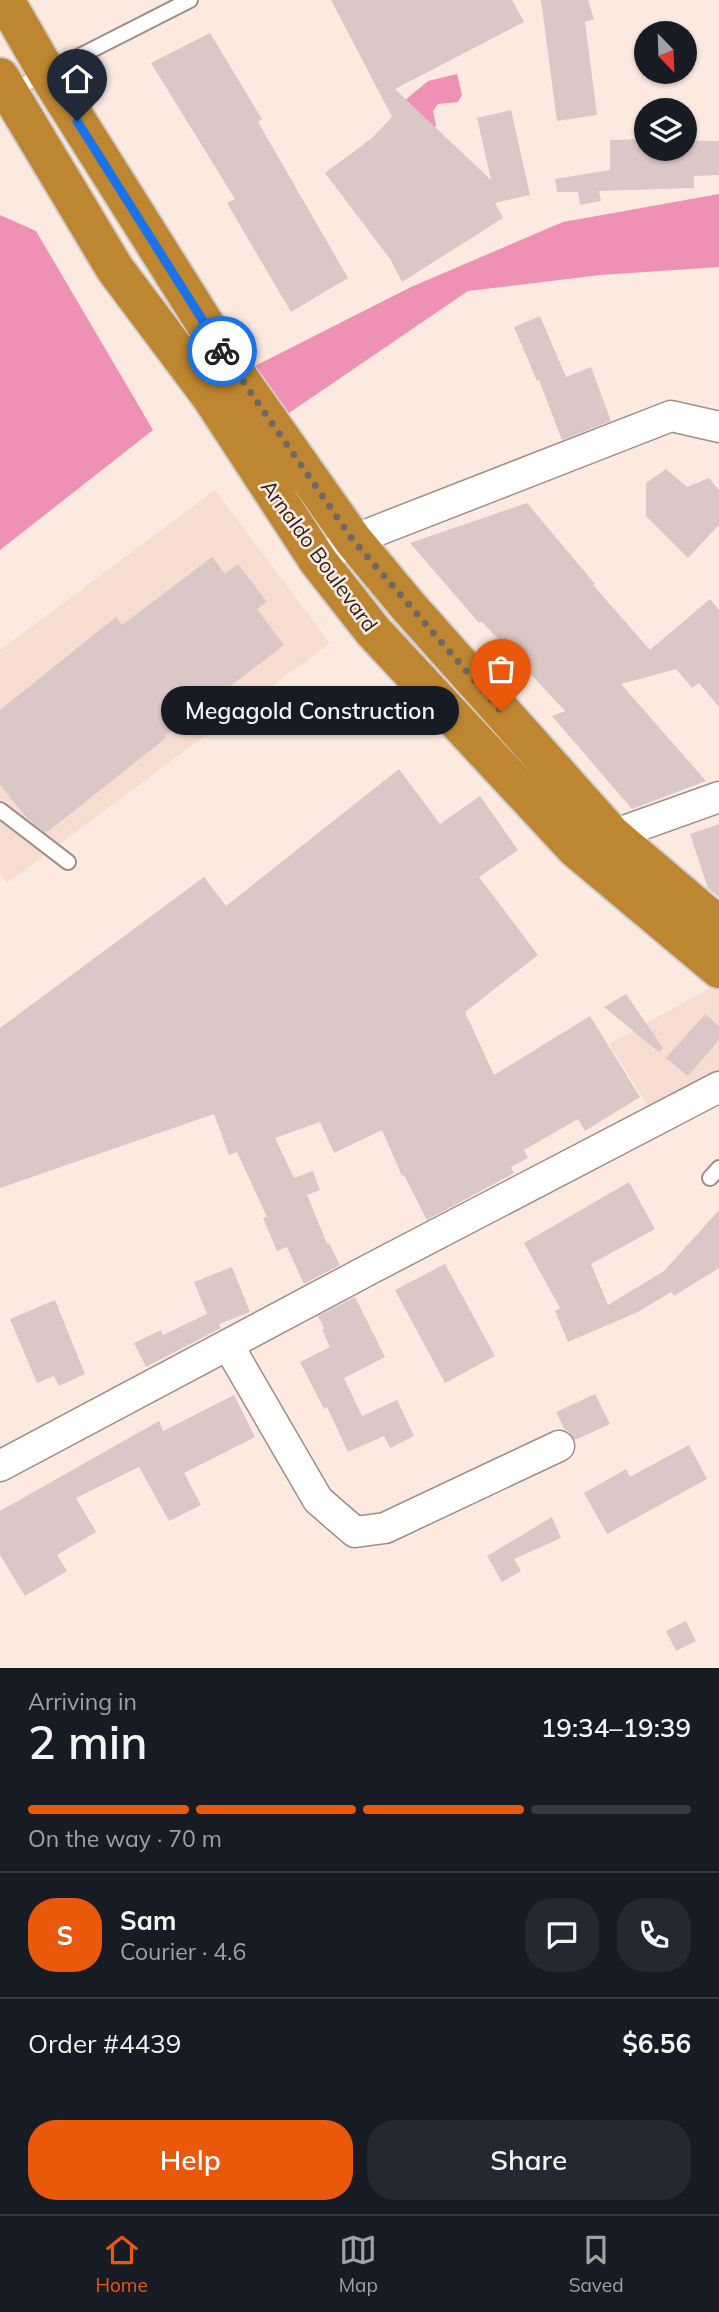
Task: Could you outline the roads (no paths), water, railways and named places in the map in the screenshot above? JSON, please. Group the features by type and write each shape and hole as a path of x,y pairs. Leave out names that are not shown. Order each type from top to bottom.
{"highway":[{"name":"Arnaldo Boulevard","path":"5,0 47,73 241,381 353,540 611,834 719,926"},
{"name":"Arnaldo Boulevard","path":"4,84 115,269 211,397 318,561 373,631 576,849 719,969"}],"street":[{"path":"318,561 353,540 671,416 719,427"},
{"path":"576,849 611,834 719,797"},
{"path":"0,1466 718,1090"},
{"path":"228,1345 318,1500 355,1532 385,1528 559,1446"}],"lane":[{"path":"4,84 47,73 190,0"},
{"path":"0,810 68,862"}],"place":[{"name":"Megagold Construction","path":"501,711"}]}
